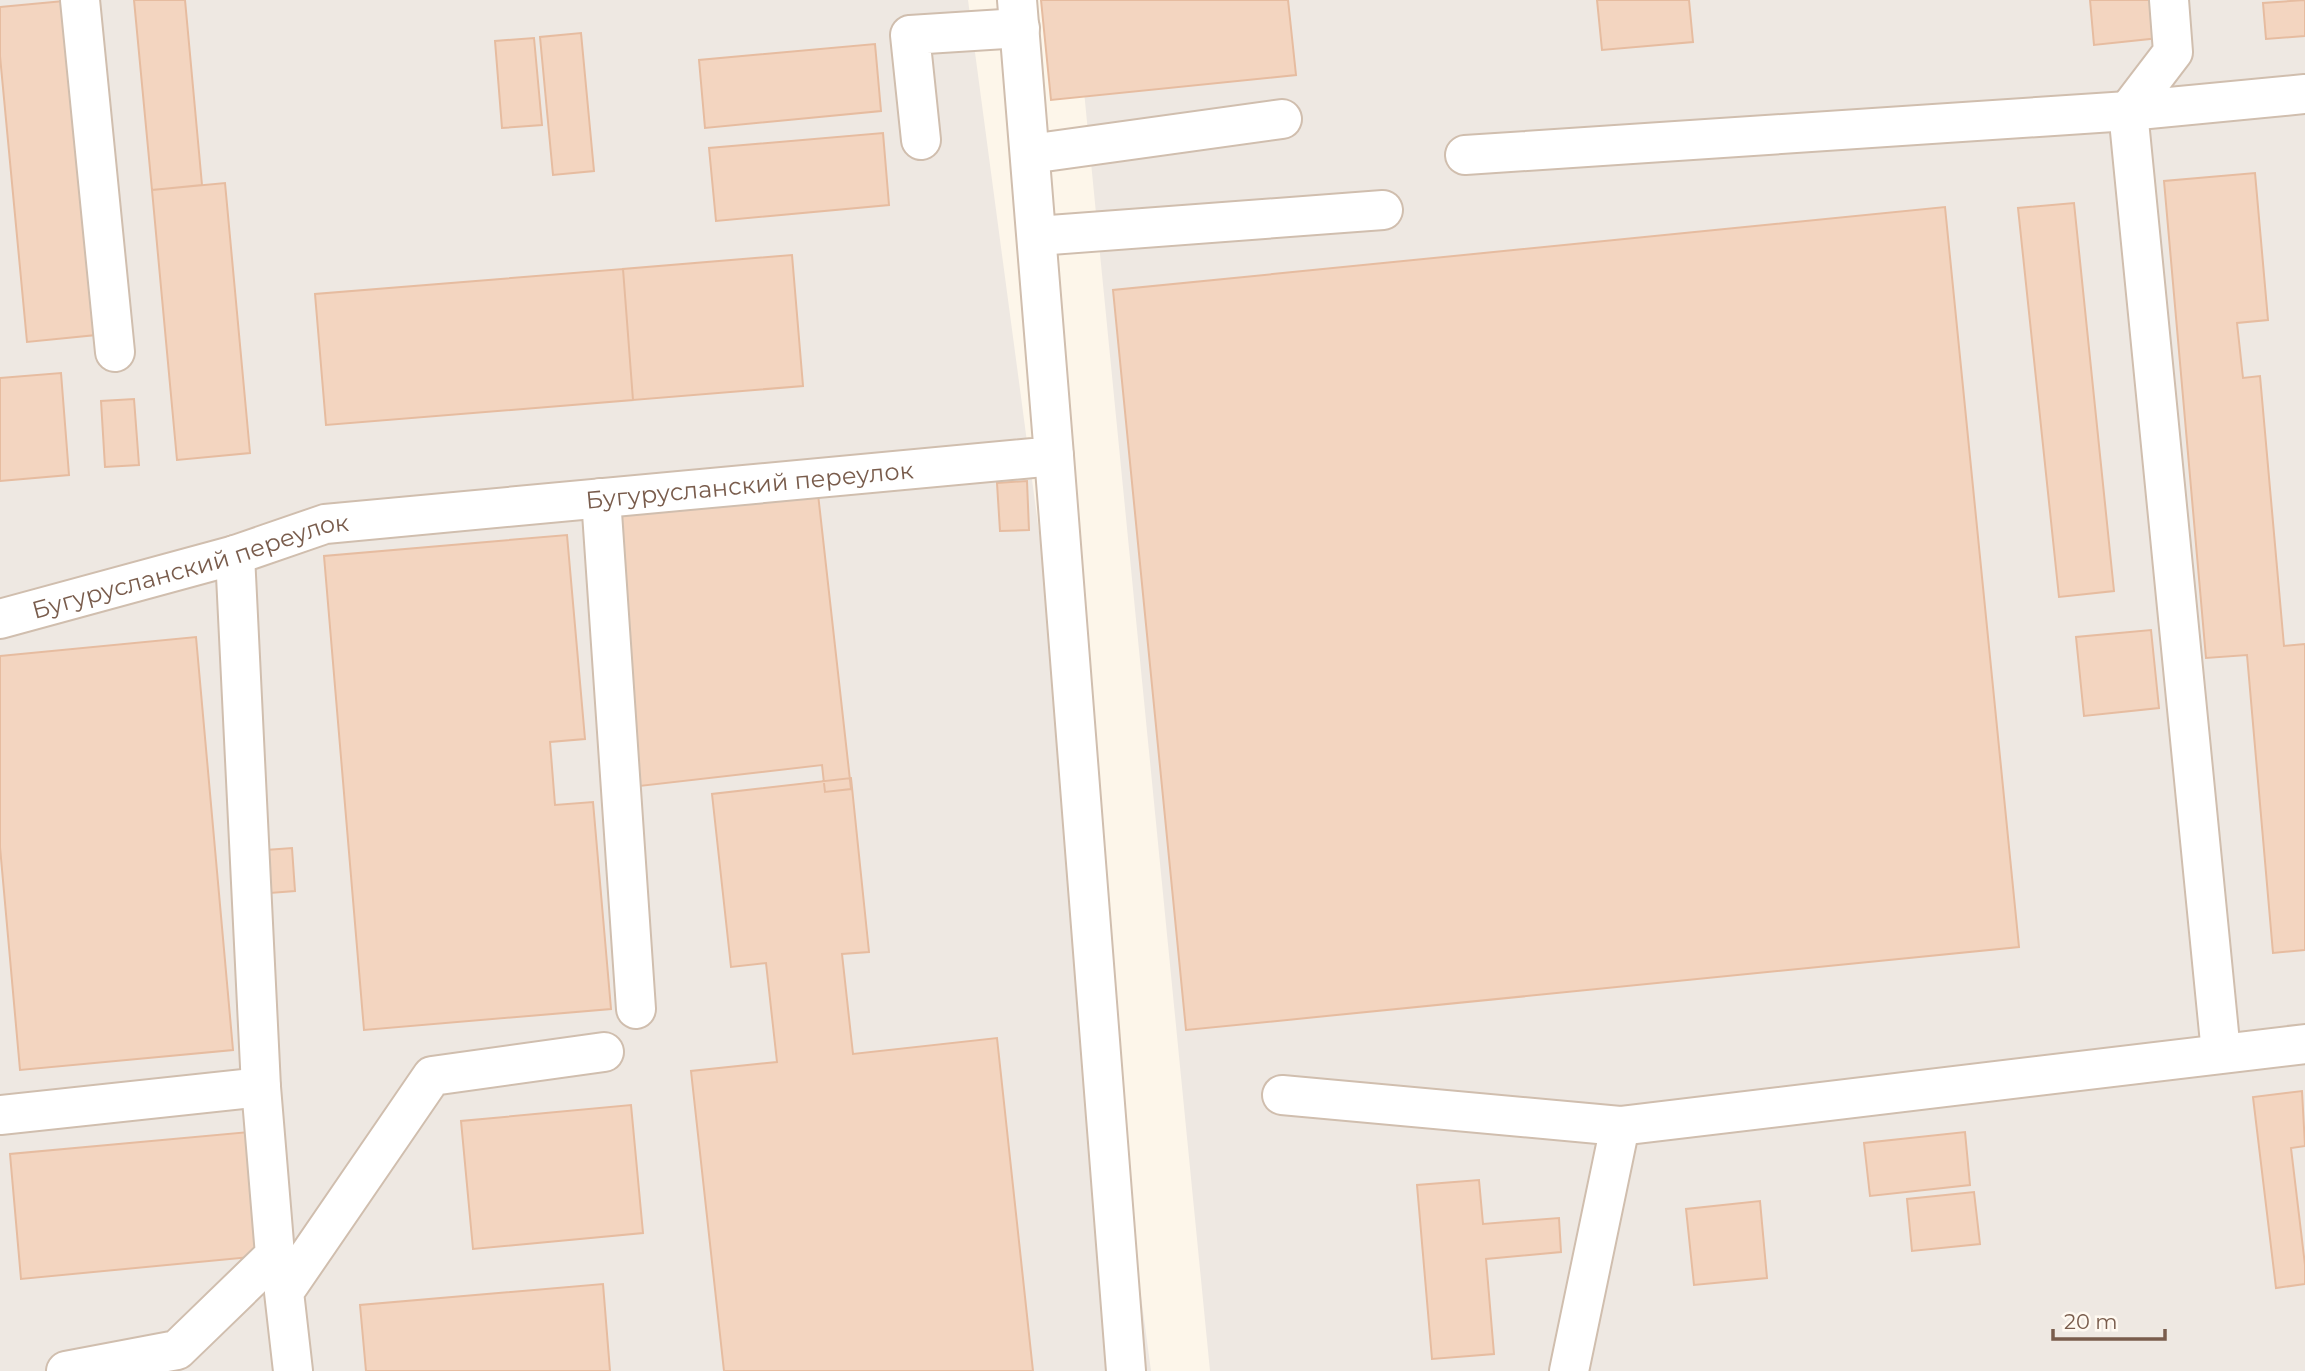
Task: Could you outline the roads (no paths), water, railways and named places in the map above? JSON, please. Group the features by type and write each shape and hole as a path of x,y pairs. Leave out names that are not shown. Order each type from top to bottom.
{"street":[{"path":"80,0 115,352"},
{"path":"2169,0 2174,52 2128,111 2221,1053"},
{"path":"921,140 910,35 1019,14 1126,1371"},
{"path":"1465,155 2128,111 2305,94"},
{"path":"1030,154 1282,119"},
{"path":"1037,236 1383,209"},
{"name":"Бугурусланский переулок","path":"0,619 235,555 326,524 1054,456"},
{"path":"601,498 636,1009"},
{"path":"66,1371 177,1350 275,1255 261,1087 235,555"},
{"path":"1282,1095 1620,1126 2305,1044"},
{"path":"293,1371 284,1292 432,1076 604,1052"},
{"path":"0,1115 261,1087"},
{"path":"1569,1371 1620,1126"}]}
